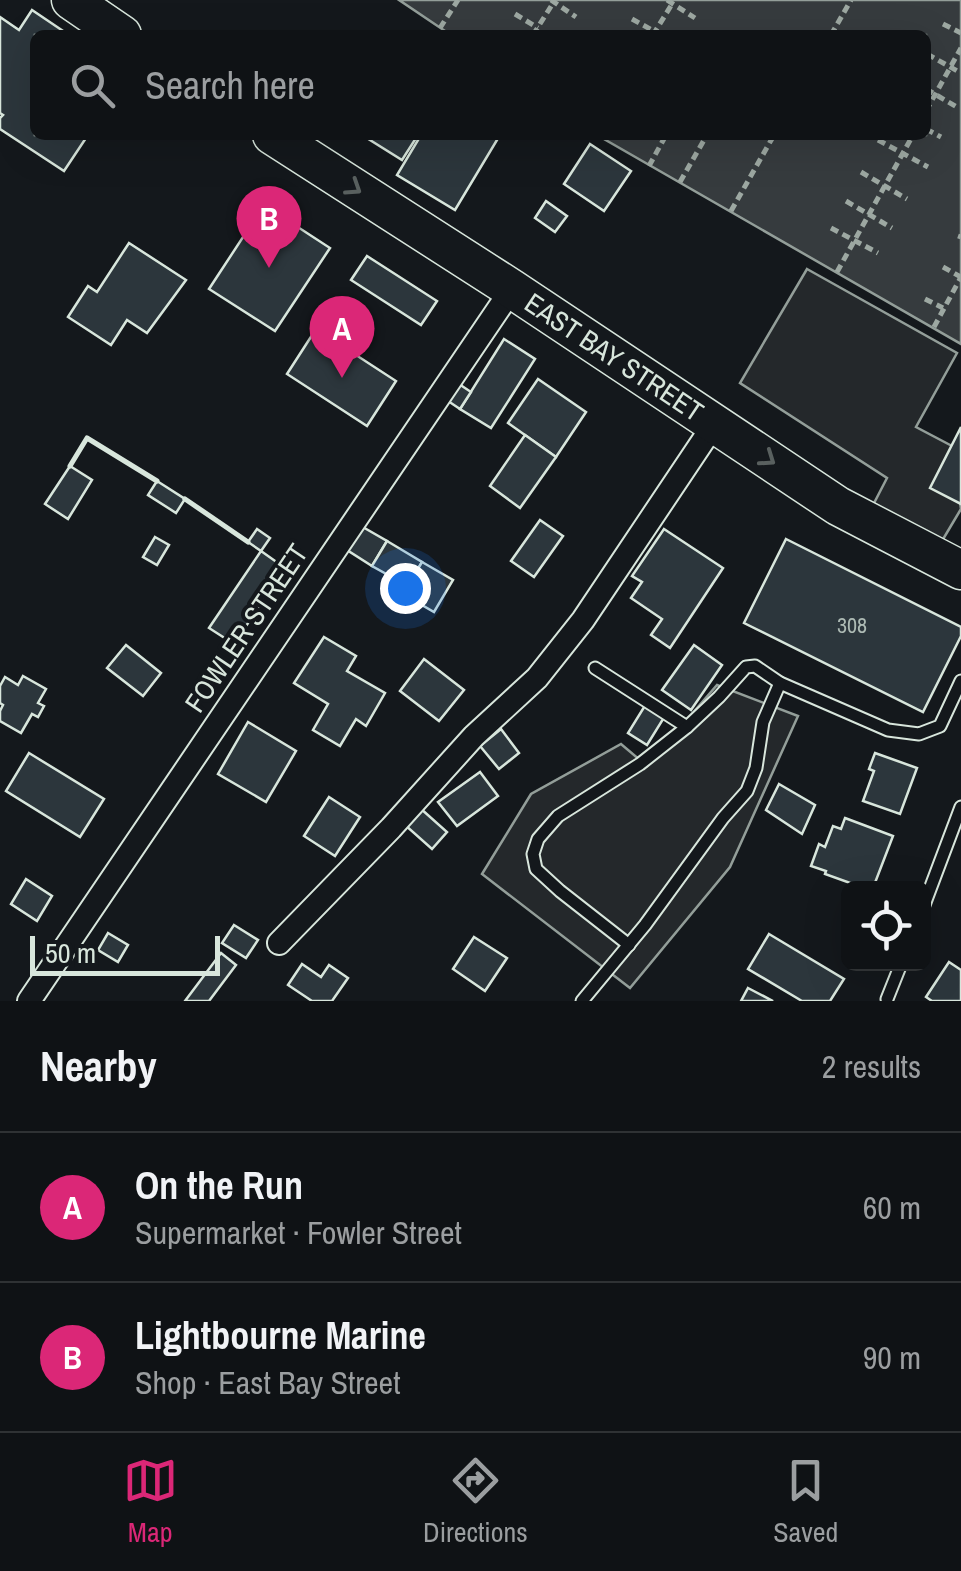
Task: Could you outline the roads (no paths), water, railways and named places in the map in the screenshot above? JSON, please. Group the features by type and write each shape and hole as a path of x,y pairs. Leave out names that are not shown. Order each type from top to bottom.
{"highway":[{"path":"72,0 115,30"},
{"name":"EAST BAY STREET","path":"280,140 838,506 961,570"}],"street":[{"name":"FOWLER STREET","path":"30,1001 512,289"},
{"path":"278,943 474,736 537,678 583,620 715,423"}],"lane":[{"path":"629,945 536,869 532,854 558,816 640,764 687,727 746,666 755,666 780,683 888,730 919,734 940,726 961,681"},
{"path":"595,668 687,727"},
{"path":"582,1001 747,791 756,768 763,722 780,683"},
{"path":"931,886 961,807"},
{"path":"887,1000 898,971"}],"place":[{"name":"Lightbourne Marine","path":"269,268"},
{"name":"On the Run","path":"342,378"}]}
